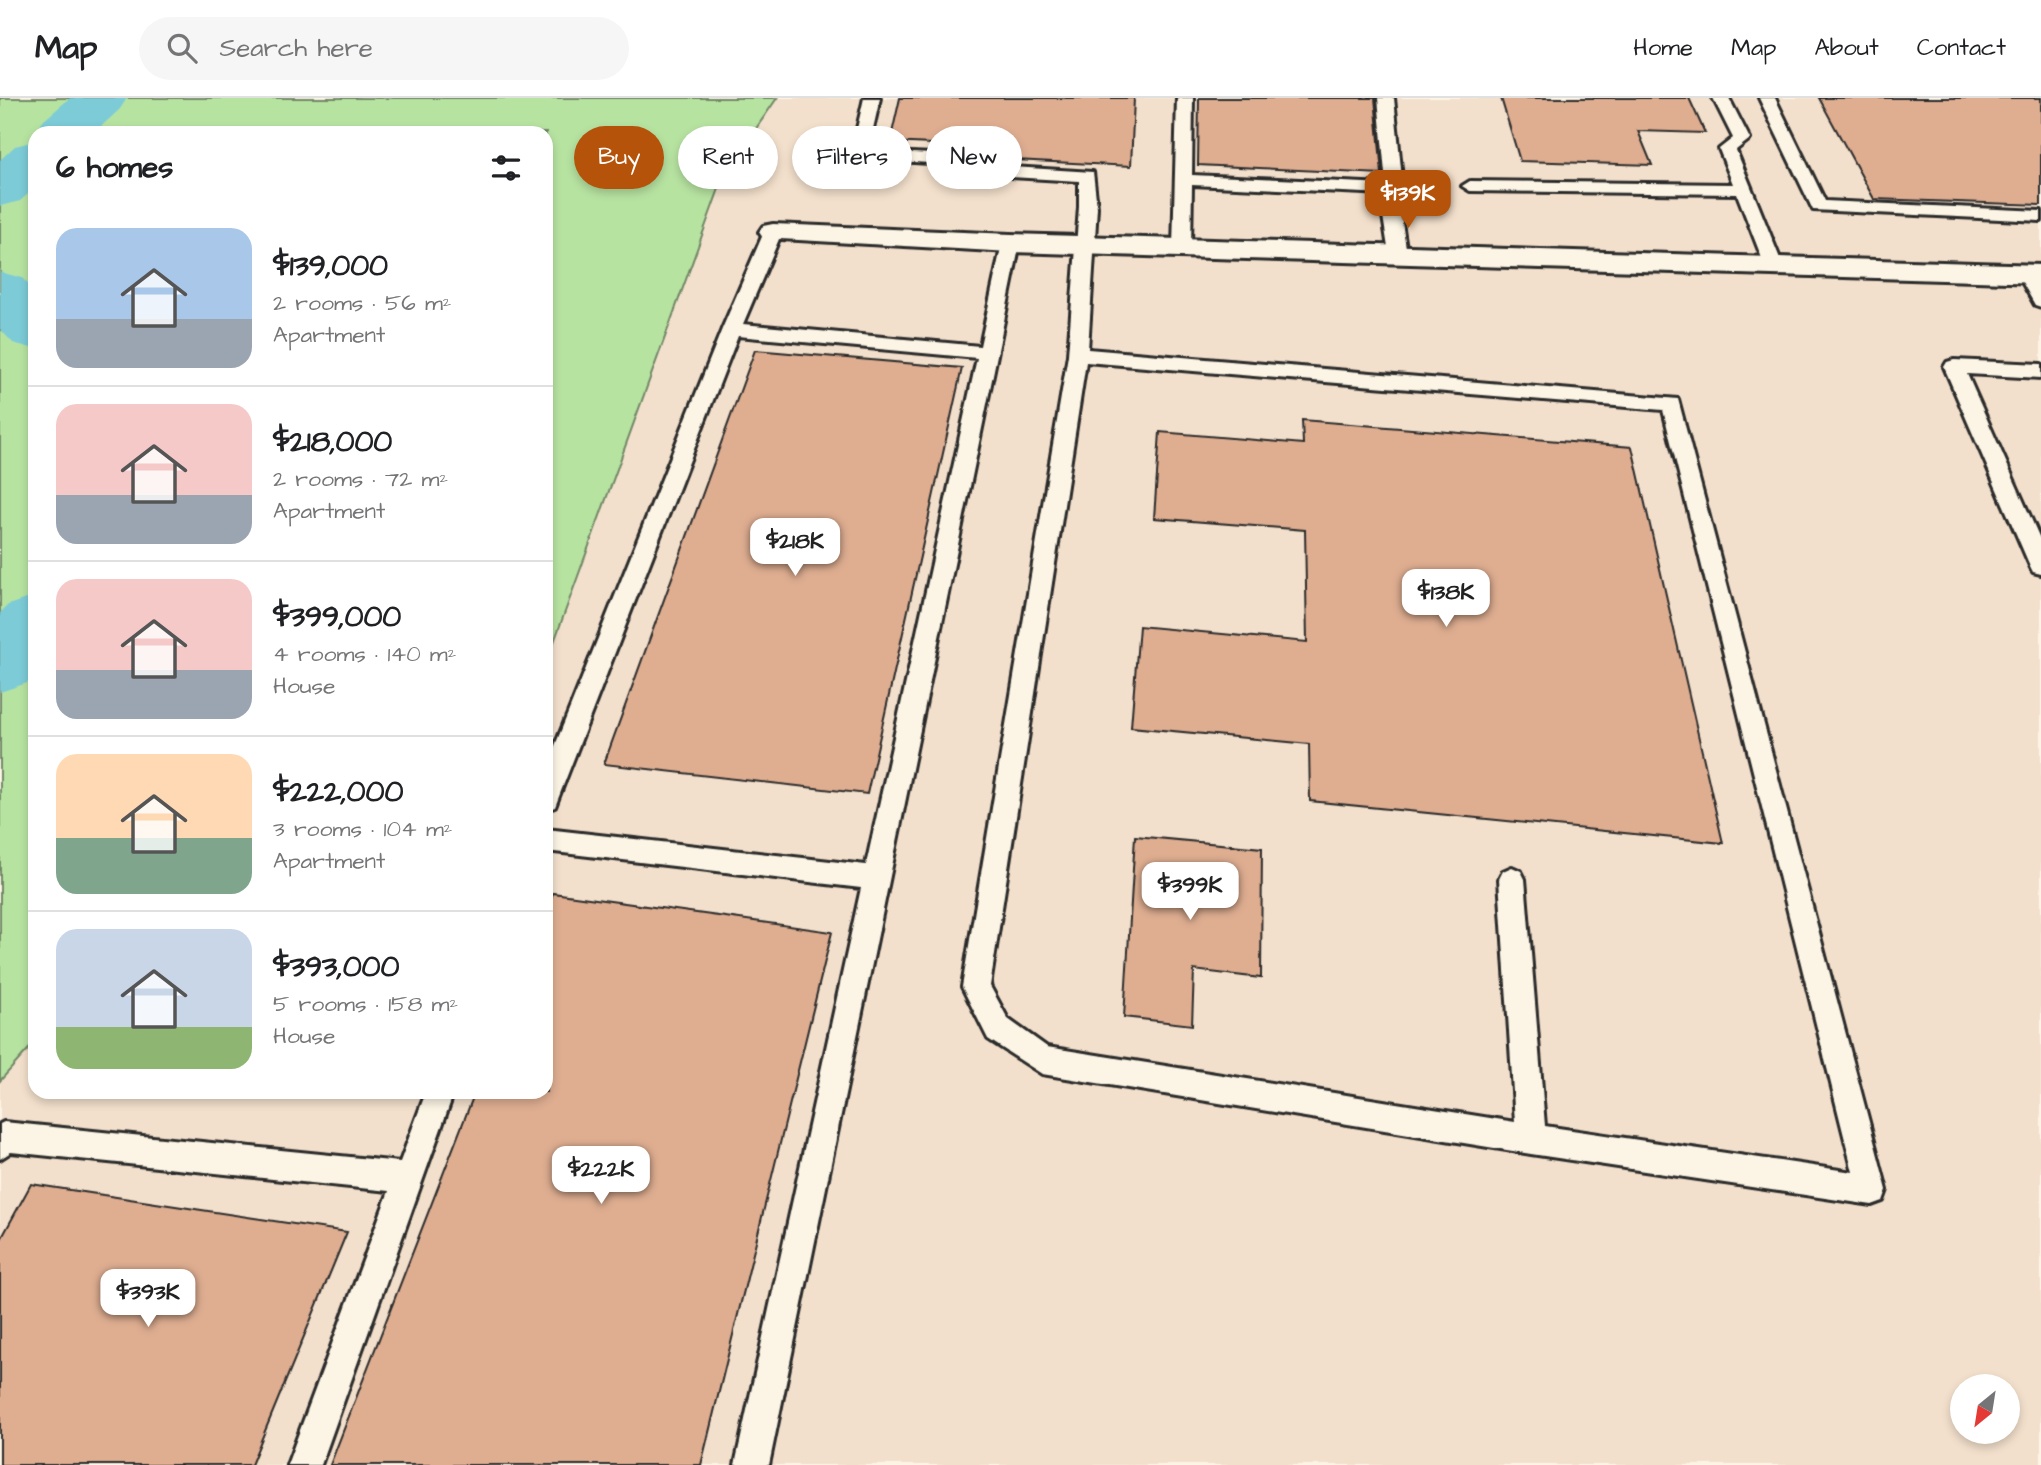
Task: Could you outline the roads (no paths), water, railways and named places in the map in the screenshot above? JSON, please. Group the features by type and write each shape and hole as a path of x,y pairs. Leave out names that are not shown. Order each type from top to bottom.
{"street":[{"path":"773,232 1011,243 2034,273"}],"lane":[{"path":"872,98 859,155 976,161 1011,172 1087,176 1088,207 1078,355 976,986 998,1030 1042,1060 1531,1139 1872,1190 1671,404 1078,355"},
{"path":"1182,248 1185,98"},
{"path":"1387,98 1395,189 1392,216 1398,254"},
{"path":"1721,98 1742,139 1727,149 1774,266"},
{"path":"1767,98 1819,206 2041,216"},
{"path":"1183,180 1395,189"},
{"path":"1470,186 1744,189"},
{"path":"553,781 731,329 773,232"},
{"path":"752,1465 1011,243"},
{"path":"2034,273 2041,301"},
{"path":"731,329 988,353"},
{"path":"2041,371 1954,368 2041,566"},
{"path":"553,841 878,878"},
{"path":"1512,879 1531,1139"},
{"path":"304,1465 437,1099"},
{"path":"0,1144 4,1137 409,1178"}],"waterway":[{"path":"70,126 101,98"},
{"path":"0,189 28,164"},
{"path":"0,292 28,321"},
{"path":"0,661 28,633"}]}
